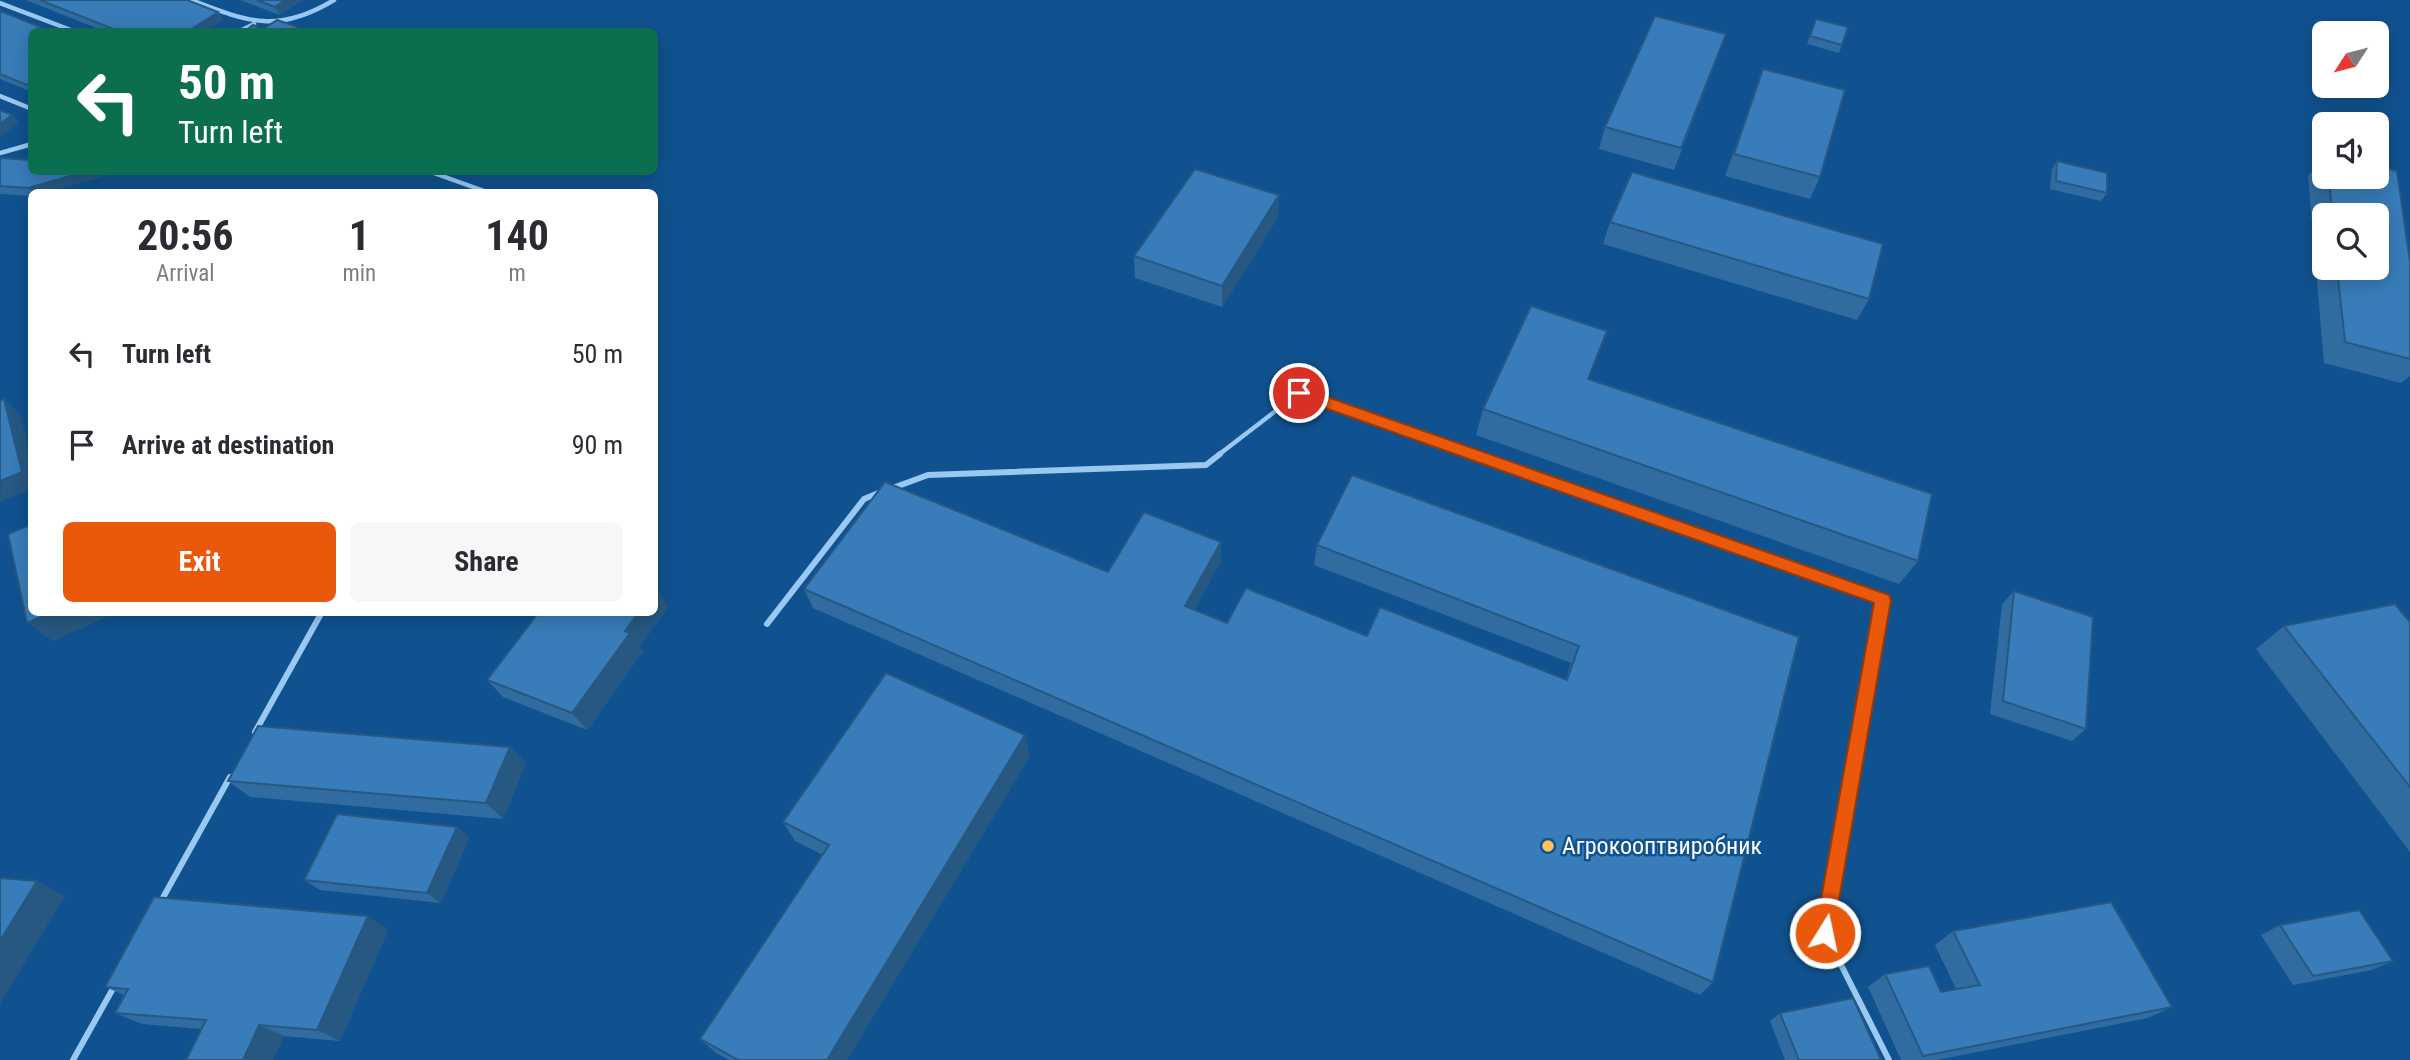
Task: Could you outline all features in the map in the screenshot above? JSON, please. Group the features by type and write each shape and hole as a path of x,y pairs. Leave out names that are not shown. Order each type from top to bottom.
{"lane":[{"path":"191,0 254,24 275,24 316,12 334,0"},
{"path":"0,3 66,28"},
{"path":"246,28 254,24"},
{"path":"0,96 28,106"},
{"path":"0,153 28,145"},
{"path":"439,175 479,189"},
{"path":"767,624 864,499 928,475 1206,465 1299,393 1883,600 1825,933 1889,1060"},
{"path":"248,746 320,616"},
{"path":"154,915 234,770"},
{"path":"73,1060 120,975"}],"building":[{"path":"40,0 187,0 218,12 193,28 111,28"},
{"path":"257,0 285,0 275,7"},
{"path":"0,11 43,28 28,28 28,85 0,74"},
{"path":"1655,16 1726,34 1681,148 1605,127"},
{"path":"1816,19 1848,27 1842,45 1810,36"},
{"path":"277,20 298,27 297,28 265,28"},
{"path":"1763,69 1845,90 1820,177 1734,154"},
{"path":"0,110 12,115 0,124"},
{"path":"0,158 28,160 28,175 74,175 28,188 0,186"},
{"path":"2057,161 2107,173 2107,193 2056,181"},
{"path":"1195,169 1279,195 1222,286 1134,256"},
{"path":"2389,169 2397,171 2410,262 2410,359 2345,342 2338,280 2389,280 2389,203 2331,203 2330,189 2389,189"},
{"path":"1632,172 1883,244 1869,299 1610,222"},
{"path":"1531,306 1607,331 1588,379 1932,494 1918,561 1483,409"},
{"path":"4,399 22,472 0,481 0,401"},
{"name":"Агрокооптвиробник","path":"1352,475 1799,637 1713,982 804,589 885,482 1108,572 1144,512 1221,542 1185,606 1227,623 1246,588 1367,636 1380,607 1567,680 1579,646 1317,545"},
{"path":"28,526 28,616 43,616 27,623 8,534"},
{"path":"2014,591 2093,617 2086,729 2003,701"},
{"path":"2395,604 2410,622 2410,787 2284,626"},
{"path":"536,616 636,616 625,631 630,633 572,713 487,680"},
{"path":"886,673 1025,735 827,1060 738,1060 700,1039 829,845 783,822"},
{"path":"258,726 510,747 486,803 228,781"},
{"path":"337,814 457,827 427,893 304,880"},
{"path":"0,878 37,881 0,941"},
{"path":"154,897 368,916 317,1030 259,1025 243,1060 186,1060 206,1020 115,1013 128,989 105,987"},
{"path":"2111,902 2172,1007 1923,1056 1885,974 1929,966 1941,992 1980,985 1953,931"},
{"path":"2359,910 2393,961 2313,976 2280,925"},
{"path":"1853,998 1881,1060 1799,1060 1780,1013"}],"place":[{"name":"Агрокооптвиробник","path":"1548,846"}],"route":[{"path":"1299,393 1883,600 1825,933"}]}
